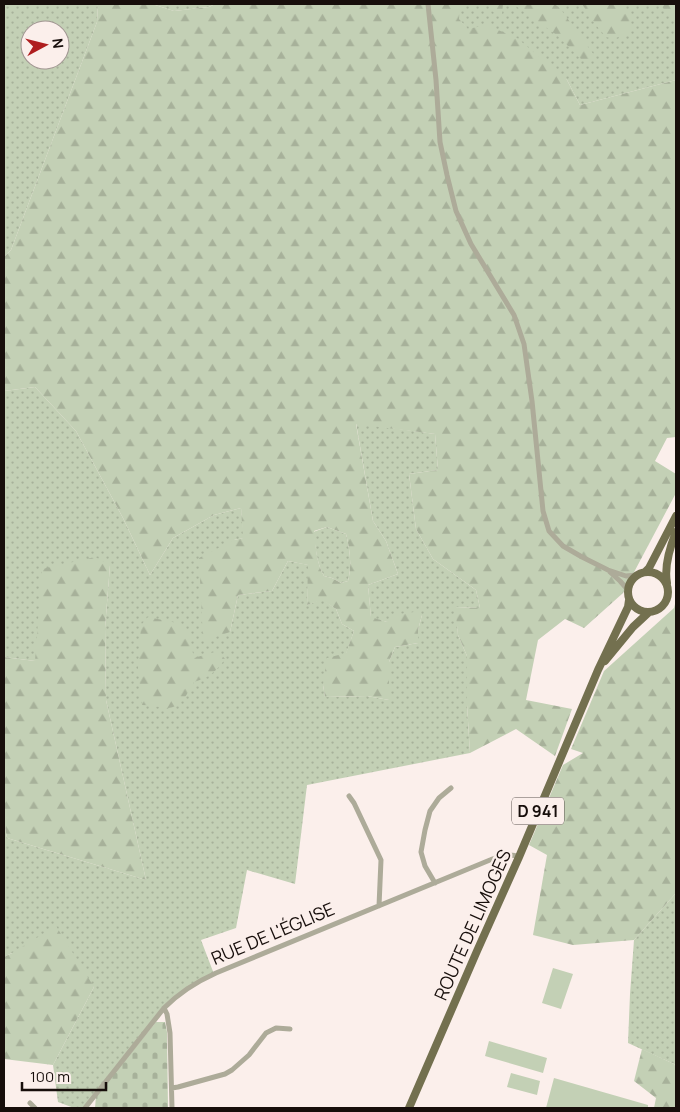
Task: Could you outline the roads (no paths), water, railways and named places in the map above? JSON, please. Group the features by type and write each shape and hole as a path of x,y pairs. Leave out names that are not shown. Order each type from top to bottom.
{"main road":[{"path":"641,574 651,572 658,574 663,578 669,590 666,603 655,612 642,612 637,609 629,600 628,590 631,582 641,574 649,568 676,516"},
{"path":"666,583 665,574 676,532"},
{"name":"ROUTE DE LIMOGES","path":"410,1108 598,670 628,607 629,600"},
{"name":"ROUTE DE LIMOGES","path":"598,670 633,627 648,613"}],"street":[{"path":"428,4 440,142 447,175 456,211 471,244 514,315 524,344 532,401 543,511 550,532 563,546 608,570 626,576 641,574"},
{"path":"608,570 628,590"},
{"path":"435,883 425,866 421,852 430,811 439,798 451,788"},
{"path":"349,796 381,860 378,906"},
{"name":"RUE DE L'ÉGLISE","path":"85,1108 164,1008 193,984 490,860 514,854 519,857"},
{"path":"164,1008 167,1014 170,1033 172,1108"},
{"path":"172,1088 225,1074 254,1050 266,1033 276,1028 290,1029"},
{"path":"30,1103 35,1108"}]}
